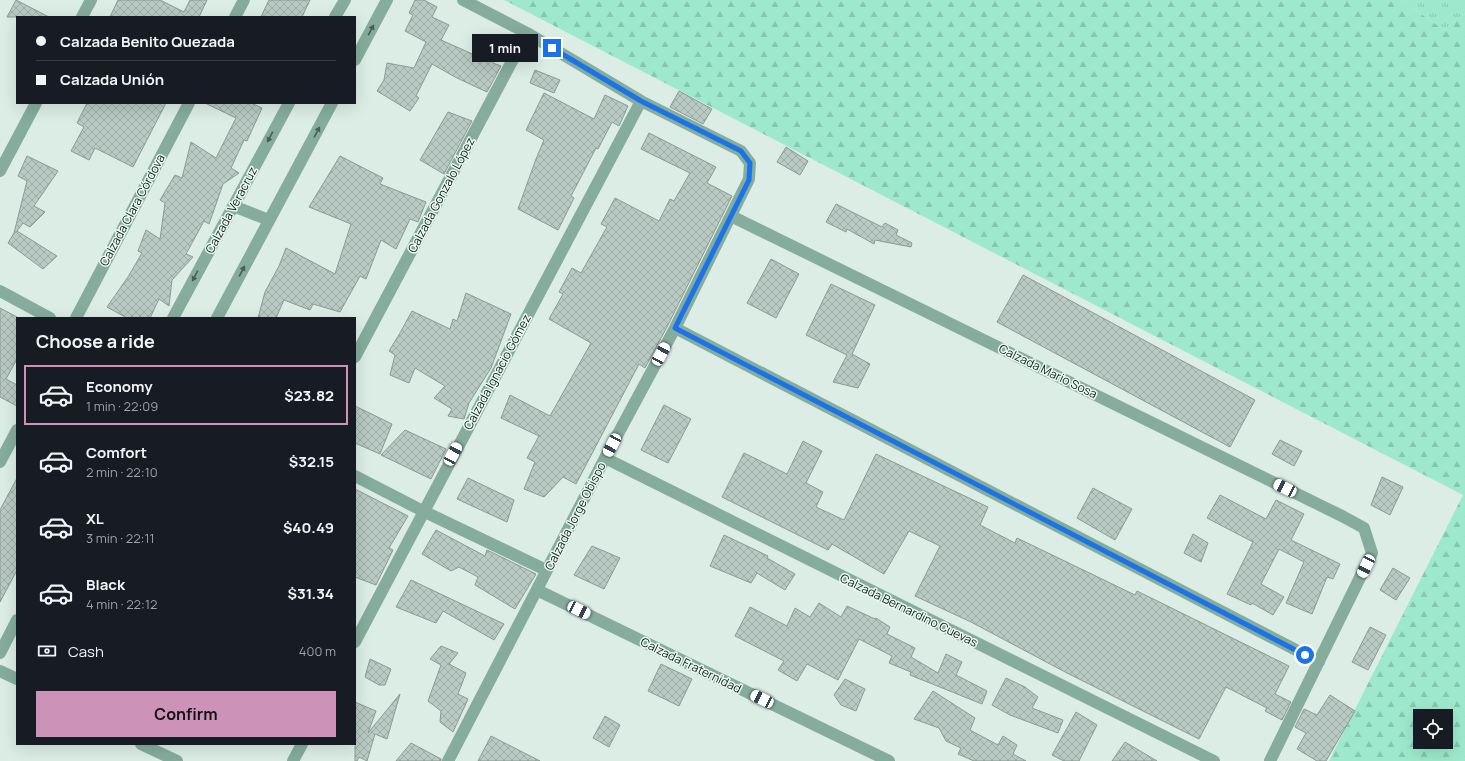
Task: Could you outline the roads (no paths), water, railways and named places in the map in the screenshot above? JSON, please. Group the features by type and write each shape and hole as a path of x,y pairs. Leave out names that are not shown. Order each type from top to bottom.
{"street":[{"path":"83,16 91,0"},
{"path":"236,16 244,0"},
{"path":"336,16 345,0"},
{"path":"356,58 387,0"},
{"path":"463,0 527,33 641,101"},
{"name":"Calzada Gonzalo López","path":"356,355 527,33"},
{"name":"Calzada Jorge Obispo","path":"448,761 546,570 675,328 749,180 750,163 741,151 641,101"},
{"name":"Calzada Ignacio Gómez","path":"356,640 641,101"},
{"path":"0,171 35,104"},
{"name":"Calzada Clara Córdova","path":"77,317 188,104"},
{"name":"Calzada Veracruz","path":"174,317 288,104"},
{"path":"218,317 331,104"},
{"path":"233,206 270,220"},
{"name":"Calzada Mario Sosa","path":"731,216 1364,528 1372,553 1319,662"},
{"path":"0,291 48,317"},
{"path":"675,328 1319,662 1270,761"},
{"path":"0,462 16,432"},
{"name":"Calzada Bernardino Cuevas","path":"605,458 1214,761"},
{"path":"356,477 546,570"},
{"name":"Calzada Fraternidad","path":"537,590 889,761"},
{"path":"0,653 16,622"},
{"path":"0,671 16,679"},
{"path":"293,761 301,745"},
{"path":"147,746 177,761"}]}
